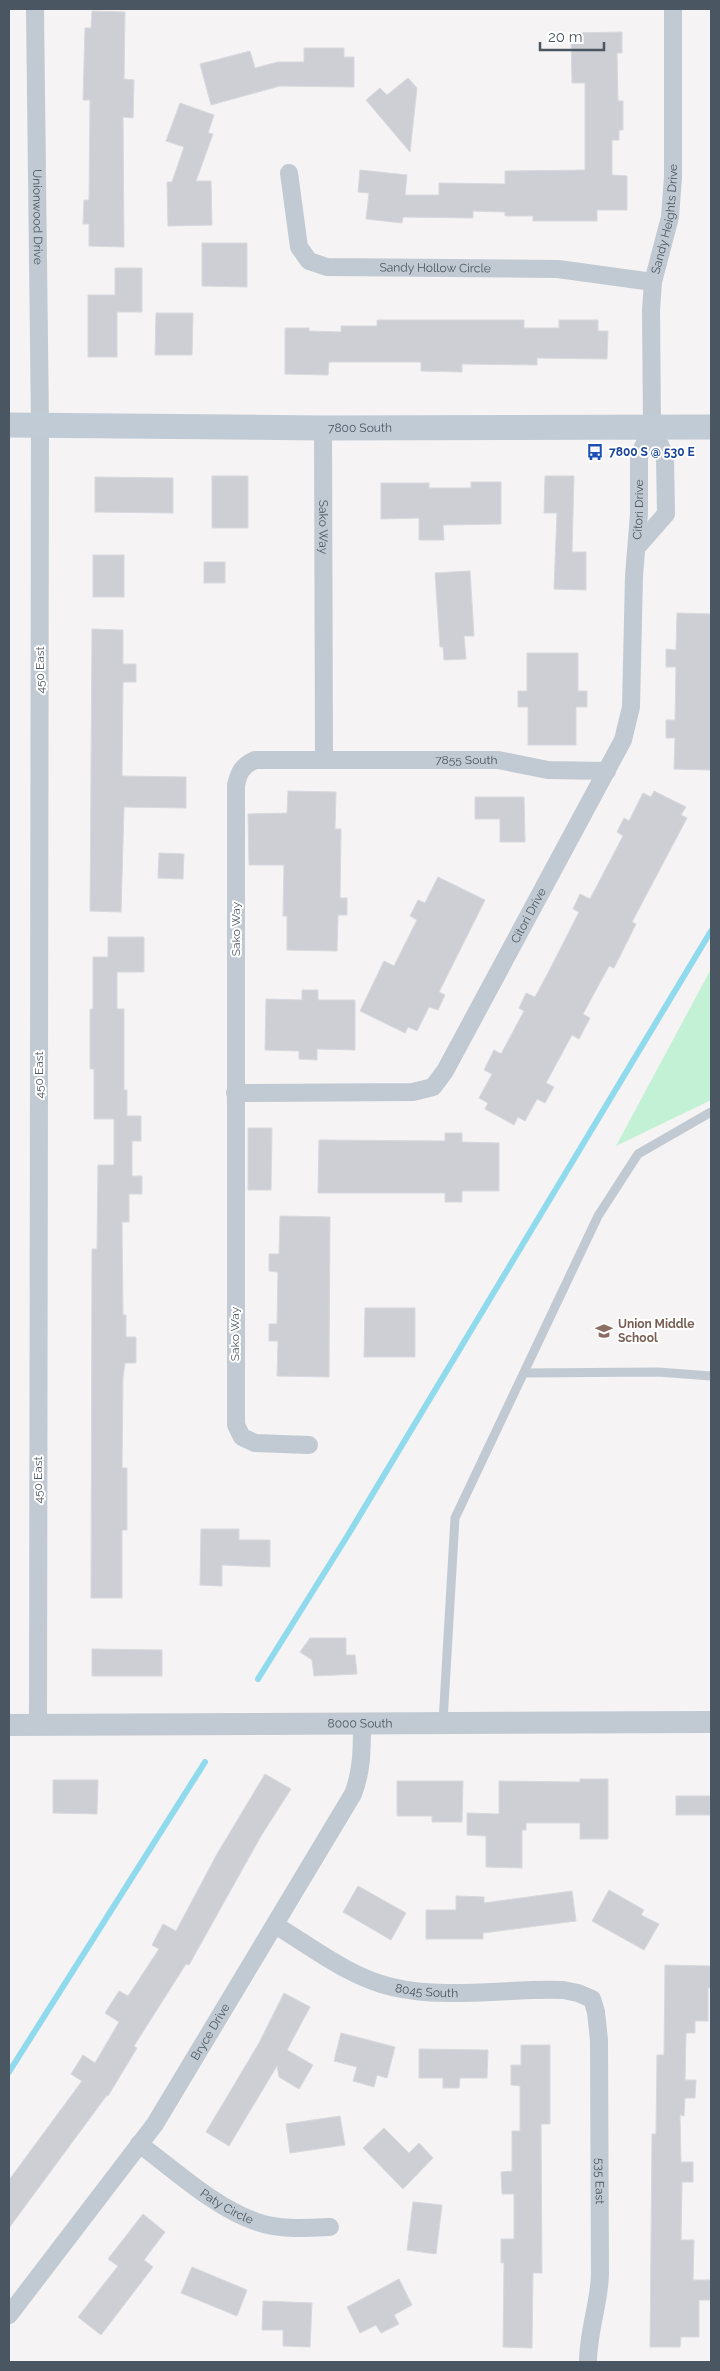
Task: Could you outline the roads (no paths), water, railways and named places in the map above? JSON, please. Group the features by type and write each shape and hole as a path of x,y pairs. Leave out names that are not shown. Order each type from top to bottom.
{"main road":[{"name":"7800 South","path":"9,425 323,428 711,427"}],"street":[{"name":"Unionwood Drive","path":"35,9 40,425"},
{"name":"Sandy Heights Drive","path":"652,427 651,310 653,282 670,217 673,177 673,9"},
{"name":"Sandy Hollow Circle","path":"289,173 299,247 309,261 327,268 558,269 653,282"},
{"name":"450 East","path":"38,1725 40,425"},
{"name":"Citori Drive","path":"235,1094 413,1092 433,1087 445,1070 622,740 631,707 634,576 637,547 640,456 652,427"},
{"name":"Citori Drive","path":"637,547 666,514 664,456 652,427"},
{"name":"Sako Way","path":"309,1445 255,1442 242,1437 236,1425 236,785 238,773 245,765 255,760 324,759 323,428"},
{"name":"7855 South","path":"324,759 498,760 548,770 607,771"},
{"name":"8000 South","path":"9,1725 442,1725 711,1722"},
{"name":"Bryce Drive","path":"9,2315 139,2144 168,2102 275,1925 353,1794 359,1779 362,1763 362,1724"},
{"name":"8045 South","path":"275,1925 350,1971 392,1987 436,1992 563,1990 578,1993 592,1999"},
{"name":"535 East","path":"588,2362 589,2340 600,2274 599,2040 596,2012 592,1999"},
{"name":"Paty Circle","path":"139,2144 228,2210 250,2220 291,2228 330,2227"}],"lane":[{"path":"442,1725 455,1518 598,1216 638,1154 711,1112"},
{"path":"524,1373 658,1372 711,1376"}],"waterway":[{"path":"258,1679 348,1535 711,931"},
{"path":"9,2072 205,1762"}],"place":[{"name":"7800 S @ 530 E","path":"595,452"},
{"name":"Union Middle School","path":"604,1331"}]}
